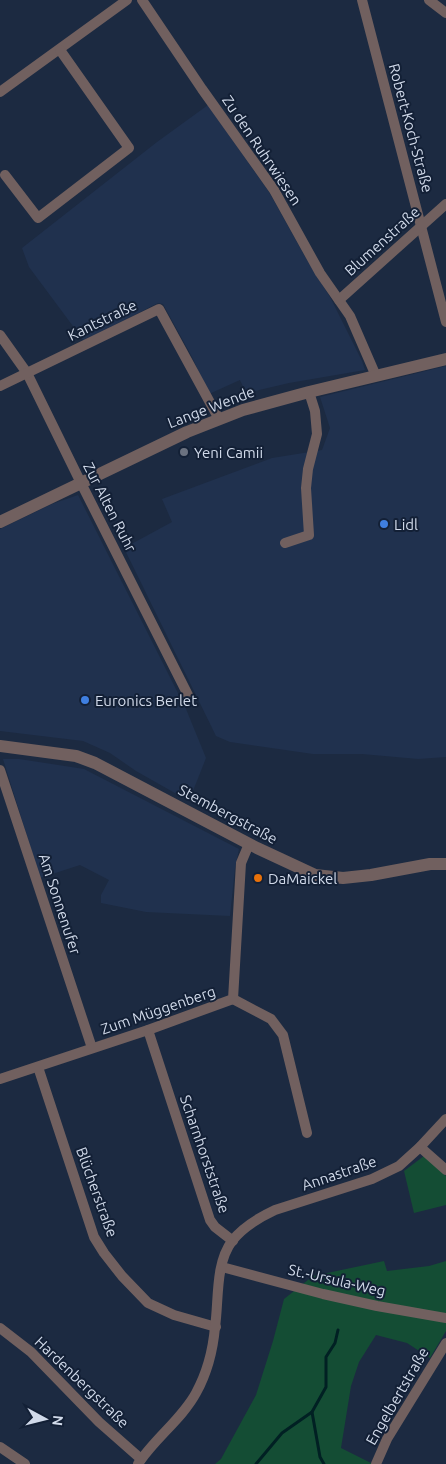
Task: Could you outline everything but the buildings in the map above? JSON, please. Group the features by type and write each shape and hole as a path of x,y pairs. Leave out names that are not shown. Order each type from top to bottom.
{"street":[{"path":"0,92 127,0"},
{"name":"Zu den Ruhrwiesen","path":"142,0 202,89 274,190 320,273 350,316 376,376"},
{"name":"Robert-Koch-Straße","path":"362,0 446,322"},
{"path":"429,0 446,13"},
{"path":"5,175 38,218 129,148 60,50"},
{"name":"Blumenstraße","path":"339,300 446,204"},
{"name":"Kantstraße","path":"0,386 159,309 219,419"},
{"name":"Zur Alten Ruhr","path":"0,334 28,373 81,484 189,697"},
{"name":"Lange Wende","path":"0,522 163,443 243,410 446,359"},
{"path":"285,543 309,534 306,488 308,469 318,434 315,411 309,392"},
{"name":"Stembergstraße","path":"0,747 70,755 90,760 249,844 315,875 342,878 371,875 430,864 446,864"},
{"name":"Am Sonnenufer","path":"0,770 92,1048"},
{"name":"Zum Müggenberg","path":"0,1079 148,1030 233,999 241,863 249,844"},
{"path":"233,999 271,1019 283,1035 307,1133"},
{"name":"Scharnhorststraße","path":"148,1030 210,1220 215,1227 232,1241"},
{"name":"Blücherstraße","path":"38,1067 94,1237 104,1253 122,1276 148,1303 174,1315 216,1327"},
{"name":"Annastraße","path":"232,1241 247,1227 275,1210 372,1179 398,1166 420,1147 446,1119"},
{"path":"420,1147 446,1170"},
{"path":"139,1462 196,1394 210,1359 216,1327 222,1267 232,1241"},
{"name":"St.-Ursula-Weg","path":"222,1267 322,1294 446,1318"},
{"name":"Hardenbergstraße","path":"0,1328 31,1352 139,1462"},
{"name":"Engelbertstraße","path":"376,1464 396,1423 446,1343"},
{"path":"0,1447 25,1464"}],"shaded area":[{"path":"208,105 269,192 330,297 365,370 289,383 246,393 240,380 209,394 192,357 163,304 158,303 84,341 29,267 22,248 157,142"},
{"path":"446,366 446,757 418,759 362,754 313,754 230,742 216,736 124,548 172,522 162,499 272,458 322,450 330,428 320,397"},
{"path":"78,495 186,709 206,758 189,801 136,771 110,753 83,741 0,731 0,529 52,504"},
{"path":"3,759 19,759 84,769 239,849 230,916 146,912 101,903 101,895 109,880 80,865 40,878"}],"green space":[{"path":"424,1156 446,1176 446,1205 414,1213 404,1171"},
{"path":"384,1261 387,1271 429,1266 446,1261 446,1331 430,1358 407,1343 376,1335 359,1362 351,1386 341,1448 371,1464 215,1464 221,1459 256,1395 284,1299 313,1276"}],"waterway":[{"path":"256,1464 282,1433 312,1412 326,1387 326,1357 335,1343 338,1330"},
{"path":"312,1412 320,1457 324,1464"}],"place":[{"name":"Yeni Camii","path":"184,452"},
{"name":"Lidl","path":"384,524"},
{"name":"Euronics Berlet","path":"85,700"},
{"name":"DaMaickel","path":"258,878"}]}
